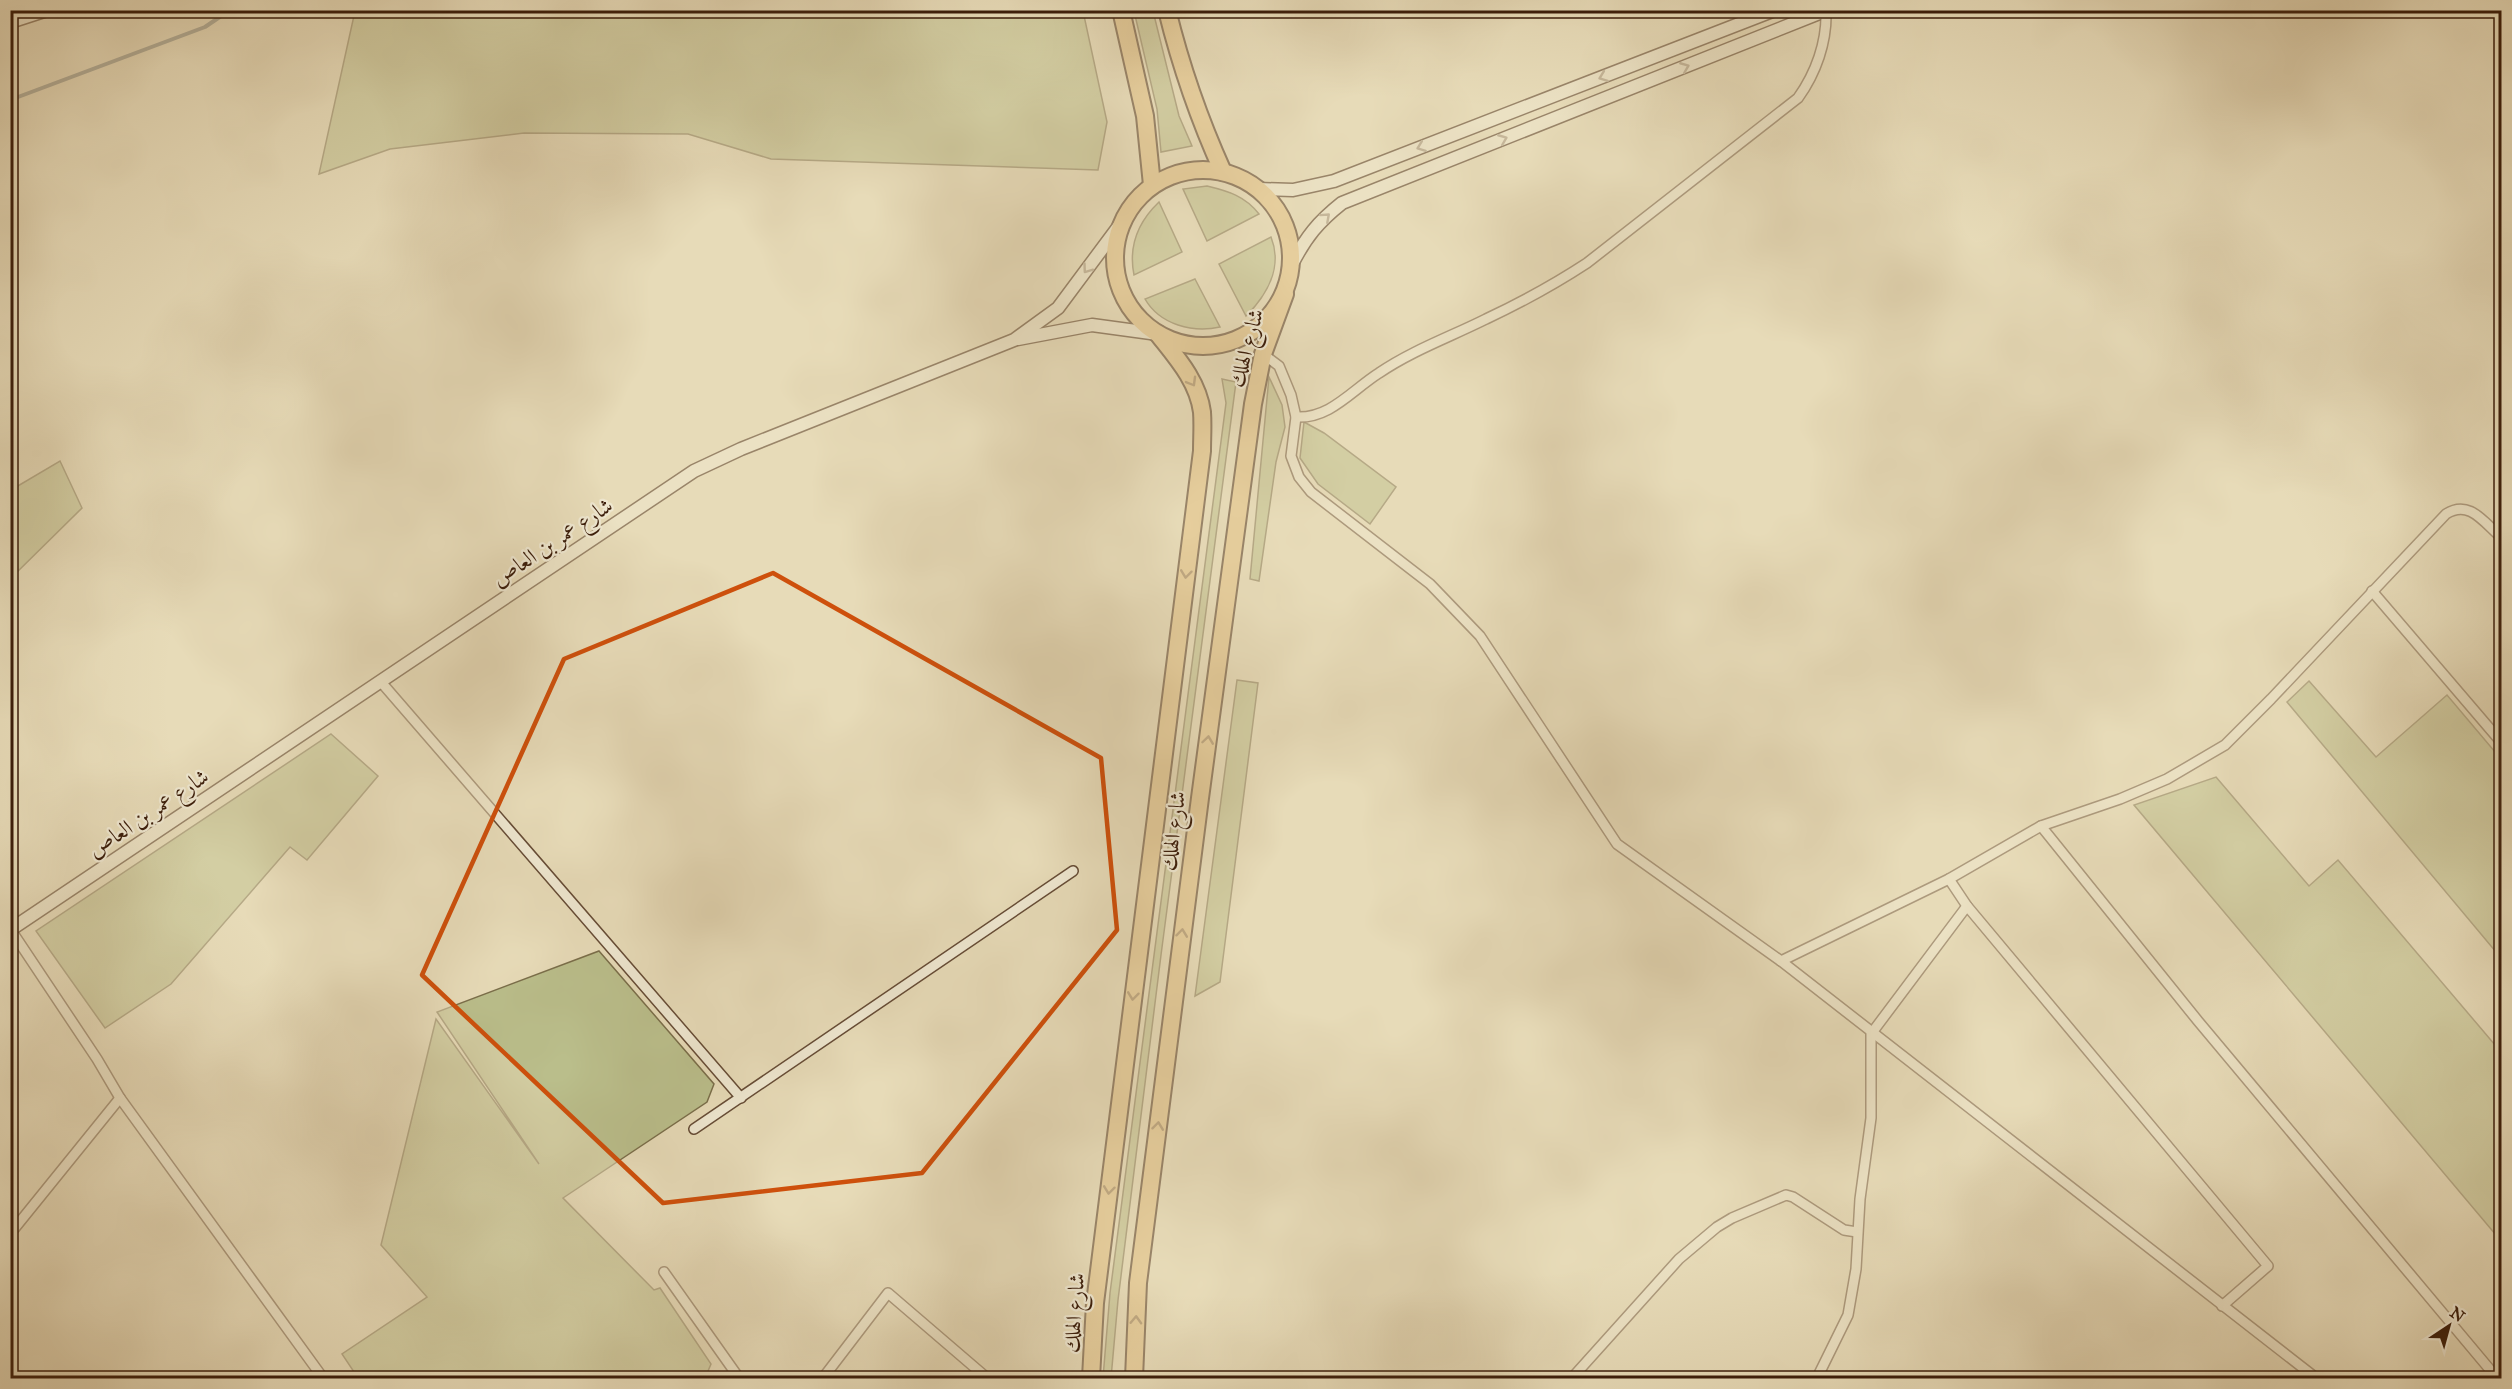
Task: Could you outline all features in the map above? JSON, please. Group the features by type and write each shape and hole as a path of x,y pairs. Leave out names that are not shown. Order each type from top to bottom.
{"highway":[{"path":"1121,10 1145,116 1152,185"},
{"path":"1167,10 1179,59 1198,116 1223,172"},
{"path":"1193,170 1223,172 1238,177 1258,189 1273,204 1284,222 1290,243 1292,264 1284,294 1268,319 1244,337 1216,346 1186,345 1158,334 1138,318 1123,296 1116,272 1115,246 1122,222 1135,201 1152,185 1163,178 1193,170"},
{"name":"شارع الهلك","path":"1134,1378 1138,1283 1253,404 1263,354 1284,294"},
{"name":"شارع الهلك","path":"1092,1378 1096,1292 1202,451 1202,412 1196,388 1158,334"}],"street":[{"path":"10,22 47,10"},
{"path":"1258,189 1293,190 1334,181 1775,10"},
{"path":"1292,264 1307,235 1342,203 1826,11 1826,31 1816,66 1798,98 1587,263 1485,320 1410,353 1375,375 1327,412 1312,417 1296,417"},
{"name":"شارع عمر بن العاص","path":"11,930 694,471 741,449 1014,340 1058,308 1122,222"},
{"path":"1014,340 1092,325 1158,334"},
{"path":"1263,354 1279,366 1291,395 1296,417 1291,456 1299,477 1311,492 1431,584 1480,636 1617,844 1781,961 1871,1034 2316,1378"},
{"path":"1781,961 1949,879 2041,826 2120,799 2167,779 2225,745 2446,514 2455,508 2463,507 2473,513 2502,538"},
{"path":"2372,591 2502,743"},
{"path":"381,682 741,1098"},
{"path":"2041,826 2206,1030 2497,1378"},
{"path":"694,1129 1073,871"},
{"path":"1949,879 1967,906 2268,1266 2222,1306"},
{"path":"1817,1378 1848,1316 1856,1269 1857,1232 1871,1118 1871,1034 1967,906"},
{"path":"11,930 97,1059 120,1098 323,1378"},
{"path":"10,1234 120,1098"},
{"path":"1572,1378 1679,1259 1717,1227 1732,1218 1786,1196 1793,1197 1844,1230 1857,1232"},
{"path":"664,1272 739,1378"},
{"path":"828,1376 888,1293 987,1378"}],"highlighted area":[{"path":"773,573 1101,758 1117,930 922,1173 663,1203 422,975 564,659"}],"green space":[{"path":"355,11 1083,11 1107,122 1098,170 771,159 688,134 524,133 390,149 319,174"},
{"path":"1134,11 1153,11 1179,116 1192,146 1161,152 1157,109"},
{"path":"1207,186 1236,195 1259,214 1207,241 1183,189"},
{"path":"1159,202 1182,252 1134,275 1132,254 1136,235 1145,218"},
{"path":"1271,237 1275,259 1271,280 1254,308 1246,316 1219,264"},
{"path":"1195,279 1220,327 1199,329 1178,325 1159,315 1145,299"},
{"path":"1269,377 1282,405 1285,427 1276,462 1259,581 1250,579"},
{"path":"1222,379 1236,382 1161,955 1118,1300 1111,1378 1103,1378 1110,1293 1226,403"},
{"path":"1304,422 1324,433 1396,487 1370,524 1318,484 1300,458"},
{"path":"60,461 82,508 11,578 11,490"},
{"path":"1237,680 1258,683 1220,982 1195,996"},
{"path":"2309,681 2376,757 2447,695 2501,759 2501,958 2287,702"},
{"path":"331,734 378,776 307,860 290,847 171,984 105,1028 36,931"},
{"path":"2216,777 2309,886 2338,860 2501,1052 2501,1241 2134,805"},
{"path":"599,951 714,1084 707,1102 563,1198 654,1290 660,1288 711,1364 705,1378 358,1378 342,1354 427,1297 381,1245 436,1019 539,1164 437,1012"}],"waterway":[{"path":"10,100 205,27 230,10"}]}
